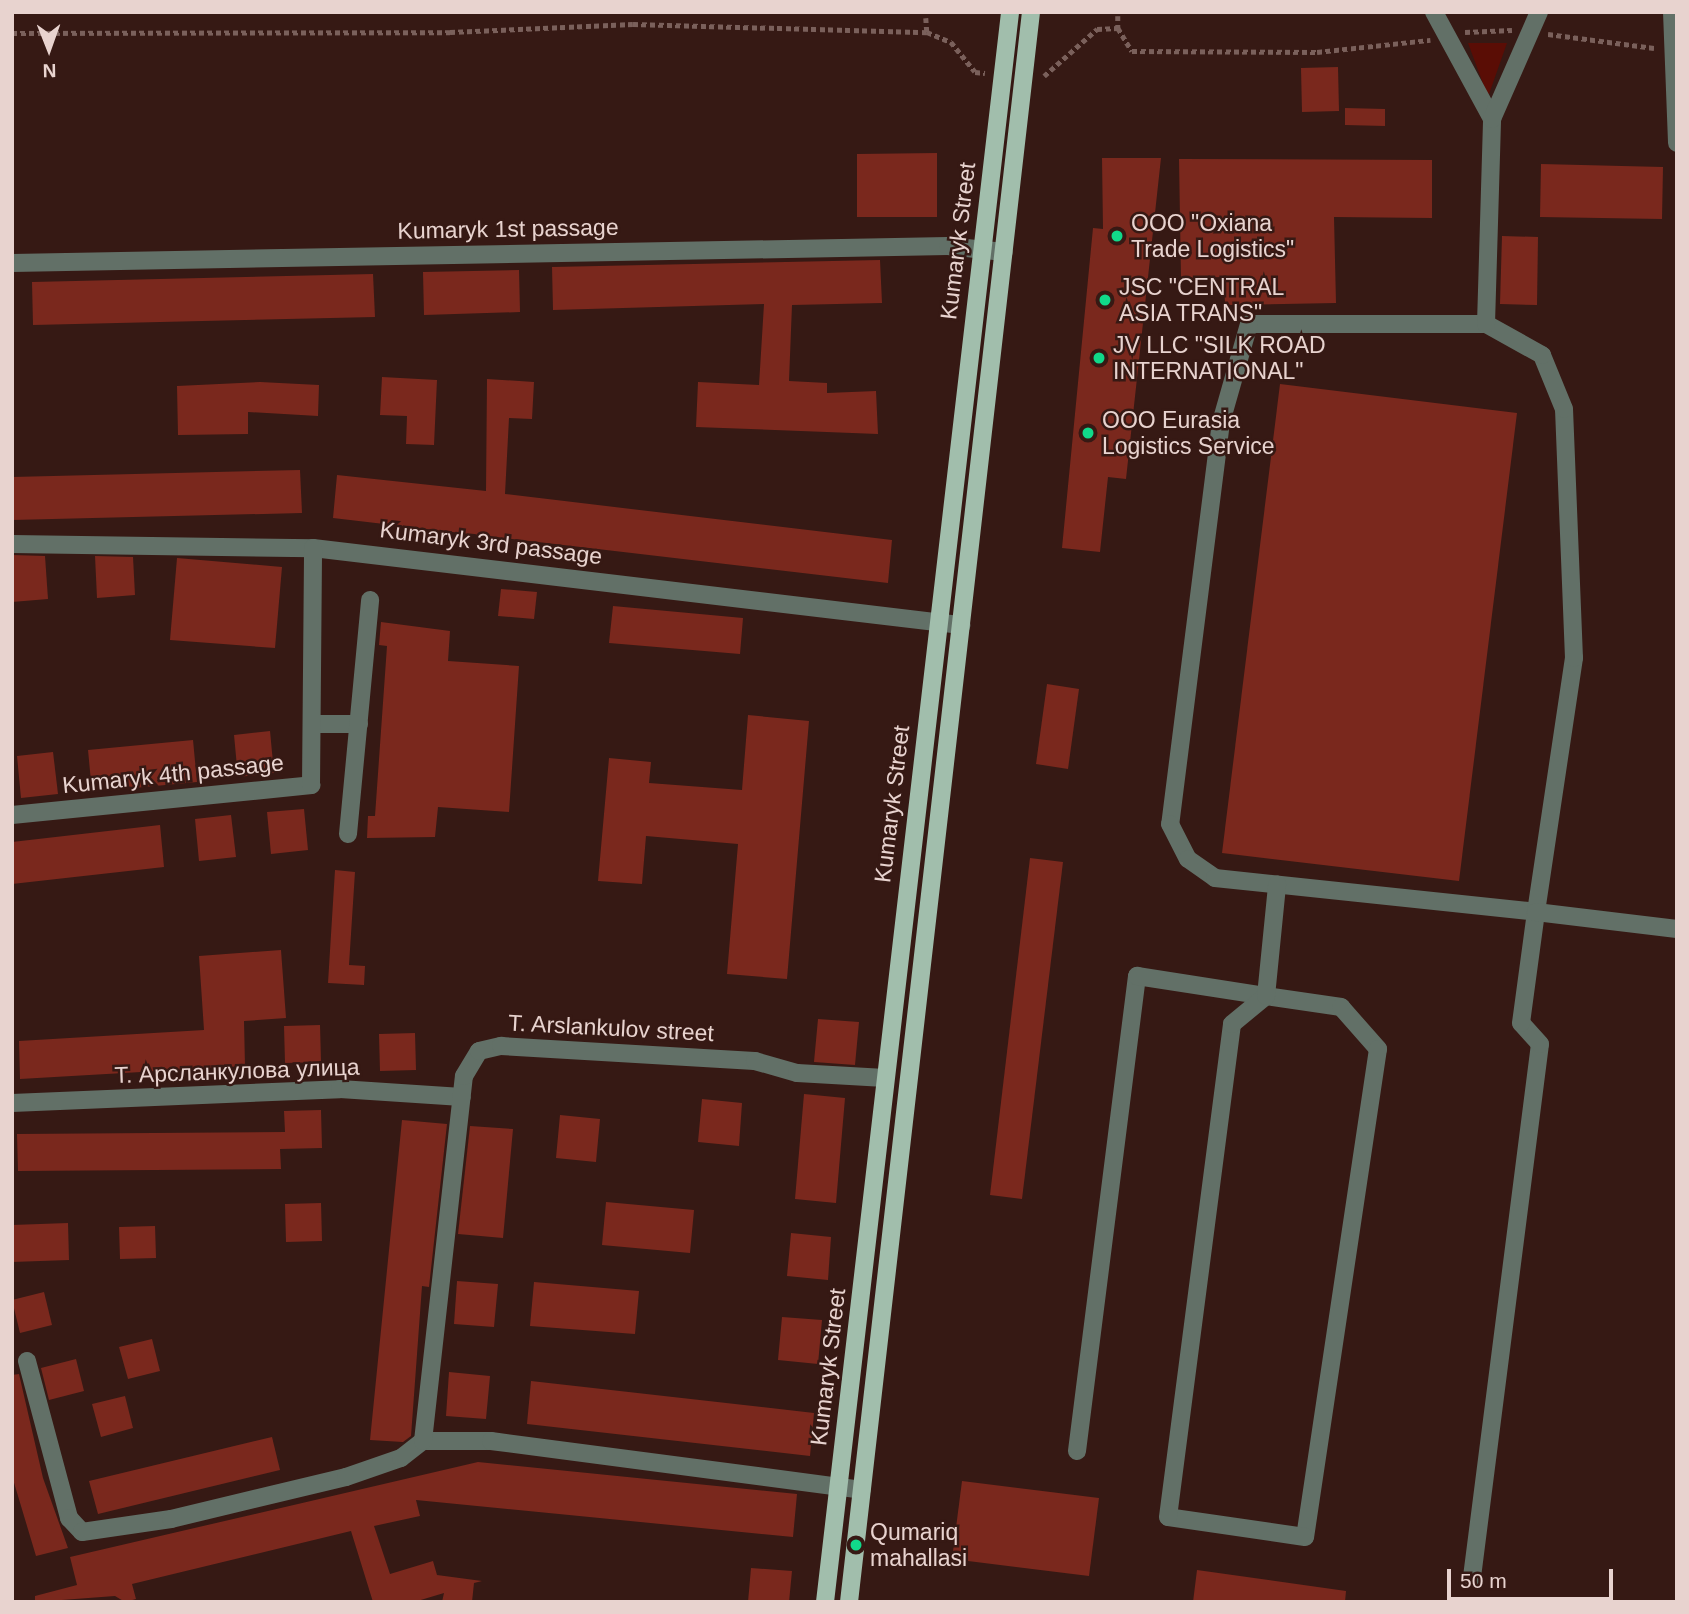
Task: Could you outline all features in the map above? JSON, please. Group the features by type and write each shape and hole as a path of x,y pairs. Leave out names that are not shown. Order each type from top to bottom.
{"main road":[{"name":"Kumaryk Street","path":"825,1602 1010,12"},
{"name":"Kumaryk Street","path":"849,1602 1031,12"},
{"path":"952,502 975,504"}],"street":[{"path":"1434,12 1451,33 1492,119"},
{"path":"1486,324 1492,119 1526,29 1539,12"},
{"path":"1672,12 1677,143"},
{"name":"Kumaryk 1st passage","path":"12,263 982,250 1004,252"},
{"path":"1472,1577 1540,1044 1521,1023 1536,912 1574,658 1564,409 1542,355 1486,324 1248,324 1222,422 1170,824 1201,870 1277,885 1536,912 1677,929"},
{"name":"Kumaryk 3rd passage","path":"12,544 313,548 961,625"},
{"name":"Kumaryk 4th passage","path":"12,815 312,785 313,548"},
{"path":"348,834 370,600"},
{"path":"312,724 359,724"},
{"path":"1077,1451 1138,976 1266,996 1341,1007 1378,1049 1305,1537 1168,1517 1232,1024 1266,996 1277,885"},
{"name":"T. Arslankulov street","path":"423,1441 462,1097 472,1056 493,1046 755,1061 797,1073 885,1078"},
{"name":"Т. Арсланкулова улица","path":"12,1103 340,1089 462,1097"},
{"path":"27,1361 69,1518 82,1532 171,1518 346,1477 401,1458 423,1441 491,1441 862,1490"}],"path":[{"path":"1118,16 1118,28 1132,51 1399,48 1451,33 1526,29 1672,51"},
{"path":"926,18 927,32"},
{"path":"12,33 633,24 927,32 951,42 975,72 990,74"},
{"path":"1036,75 1045,76 1097,29 1118,28"}],"shaded area":[{"path":"1468,43 1507,43 1488,97"}],"building":[{"path":"1338,67 1339,111 1302,112 1301,68"},
{"path":"1345,108 1385,109 1385,126 1345,125"},
{"path":"937,153 937,217 857,217 857,154"},
{"path":"1102,158 1161,158 1126,479 1108,477 1100,552 1062,548 1093,228 1103,229"},
{"path":"1179,159 1432,160 1432,218 1334,217 1336,303 1225,305 1224,277 1181,278"},
{"path":"1541,164 1663,167 1662,219 1540,217"},
{"path":"1502,236 1538,237 1537,305 1500,304"},
{"path":"880,260 882,303 792,305 789,381 827,383 827,393 876,391 878,434 696,427 698,382 759,385 764,304 553,310 552,267"},
{"path":"519,270 520,312 424,315 423,272"},
{"path":"373,274 375,317 33,325 32,282"},
{"path":"382,377 437,380 434,445 406,444 407,416 380,415"},
{"path":"487,379 534,382 532,419 509,418 505,494 892,540 888,583 333,518 337,475 486,491"},
{"path":"260,382 319,385 318,416 248,412 248,434 178,435 177,386"},
{"path":"1280,384 1517,413 1459,881 1222,853"},
{"path":"300,470 302,513 12,520 12,477"},
{"path":"12,555 45,556 48,599 12,602"},
{"path":"95,556 133,557 135,595 97,598"},
{"path":"177,558 282,567 275,648 170,640"},
{"path":"501,589 537,592 534,619 498,616"},
{"path":"613,606 743,618 740,654 609,643"},
{"path":"381,622 450,631 448,661 519,666 509,812 438,807 435,837 367,838 368,816 375,816 387,646 379,645"},
{"path":"1047,684 1079,689 1068,769 1036,764"},
{"path":"748,715 809,721 787,979 727,974 738,844 646,836 642,884 598,881 609,758 651,762 649,783 742,790"},
{"path":"270,731 274,773 238,777 234,735"},
{"path":"193,740 197,782 92,792 88,750"},
{"path":"53,752 58,794 21,798 17,756"},
{"path":"304,809 308,850 271,854 267,812"},
{"path":"231,815 236,857 199,861 195,819"},
{"path":"160,825 164,867 12,884 12,842"},
{"path":"1030,858 1063,862 1022,1199 990,1195"},
{"path":"335,870 355,872 349,965 365,966 364,985 328,983"},
{"path":"281,950 286,1018 244,1021 245,1066 20,1079 19,1041 204,1030 199,956"},
{"path":"818,1019 859,1022 855,1065 814,1062"},
{"path":"320,1025 321,1062 285,1063 284,1026"},
{"path":"415,1033 416,1070 380,1071 379,1034"},
{"path":"804,1094 845,1098 836,1203 795,1199"},
{"path":"702,1099 742,1103 739,1146 698,1142"},
{"path":"321,1110 322,1148 280,1149 281,1169 18,1171 17,1134 285,1132 284,1111"},
{"path":"560,1115 600,1119 596,1162 556,1158"},
{"path":"402,1120 447,1124 429,1287 422,1286 411,1436 403,1442 370,1440"},
{"path":"470,1126 513,1129 503,1238 458,1234"},
{"path":"606,1202 694,1210 690,1253 602,1245"},
{"path":"321,1203 322,1241 286,1242 285,1204"},
{"path":"68,1223 69,1260 12,1262 12,1225"},
{"path":"155,1226 156,1258 120,1259 119,1227"},
{"path":"791,1233 831,1237 828,1280 787,1276"},
{"path":"457,1281 498,1284 494,1327 454,1324"},
{"path":"534,1282 639,1291 635,1334 530,1326"},
{"path":"44,1292 52,1325 20,1333 12,1300"},
{"path":"782,1317 822,1320 818,1364 778,1360"},
{"path":"152,1339 160,1371 128,1379 119,1347"},
{"path":"76,1359 84,1391 49,1400 41,1368"},
{"path":"449,1372 490,1376 486,1419 446,1416"},
{"path":"19,1374 43,1478 68,1548 36,1556 12,1476 12,1375"},
{"path":"531,1381 814,1413 810,1456 527,1424"},
{"path":"125,1396 133,1428 101,1437 92,1404"},
{"path":"272,1437 280,1470 98,1514 89,1481"},
{"path":"478,1462 797,1494 793,1537 416,1500 420,1516 374,1526 390,1574 433,1561 437,1575 482,1581 474,1583 472,1602 442,1602 444,1593 414,1602 373,1602 351,1531 132,1584 136,1599 125,1602 115,1596 35,1602 35,1596 77,1585 70,1557"},
{"path":"962,1481 1099,1498 1089,1576 952,1559"},
{"path":"751,1568 792,1571 789,1602 748,1602"},
{"path":"1197,1570 1346,1591 1345,1602 1193,1602"}],"place":[{"name":"ООО \"Oxiana Trade Logistics\"","path":"1117,236"},
{"name":"JSC \"CENTRAL ASIA TRANS\"","path":"1105,300"},
{"name":"JV LLC \"SILK ROAD INTERNATIONAL\"","path":"1099,358"},
{"name":"OOO Eurasia Logistics Service","path":"1088,433"},
{"name":"Qumariq mahallasi","path":"856,1545"}]}
